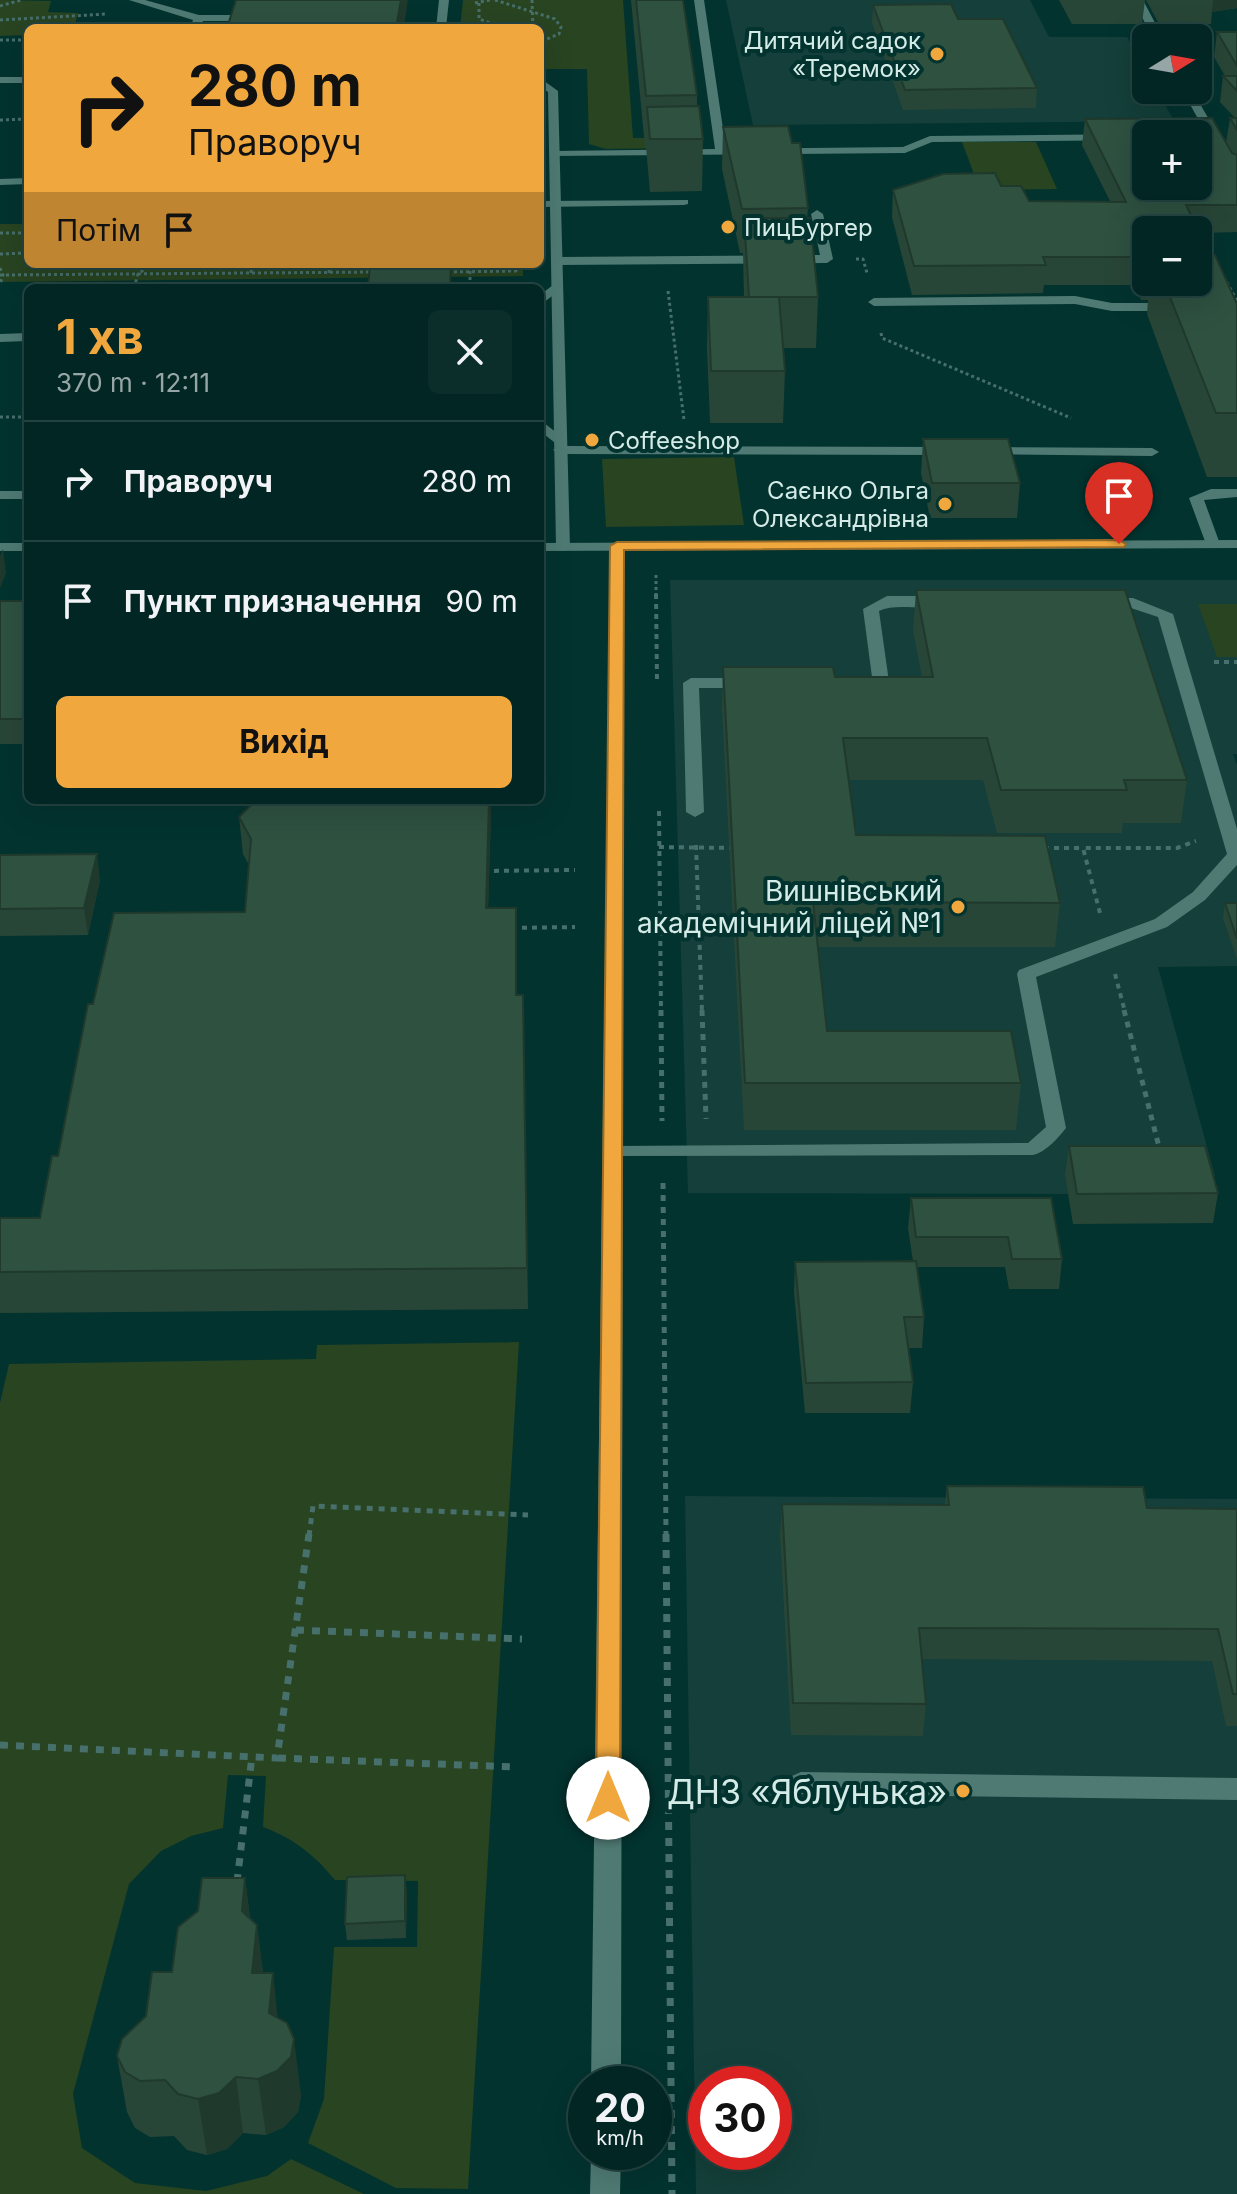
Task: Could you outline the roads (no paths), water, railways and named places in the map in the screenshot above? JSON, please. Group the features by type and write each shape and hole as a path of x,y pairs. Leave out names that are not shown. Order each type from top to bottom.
{"street":[{"path":"134,0 197,23 272,18"},
{"path":"441,24 444,0"},
{"path":"699,0 721,152"},
{"path":"1138,0 1151,24"},
{"path":"0,80 24,80"},
{"path":"544,84 553,91 563,547"},
{"path":"554,154 905,150 930,139 1132,137"},
{"path":"1212,137 1237,178"},
{"path":"0,182 24,181"},
{"path":"544,204 684,202"},
{"path":"557,261 827,259 817,214"},
{"path":"544,298 557,288"},
{"path":"874,302 1075,300 1112,307 1190,307"},
{"path":"0,338 24,337"},
{"path":"544,428 560,446 1152,452"},
{"path":"1213,544 1196,498 1211,493 1237,493"},
{"path":"0,495 24,495"},
{"path":"544,547 1237,544"},
{"path":"606,2066 617,546"},
{"path":"0,547 24,547"},
{"path":"849,682 881,682 871,609 887,601 964,601"},
{"path":"613,1152 1033,1149 1056,1128 1026,974 1161,923 1199,896 1236,855 1165,614 1133,603 1087,603"},
{"path":"695,812 691,683 770,683"},
{"path":"801,1783 1237,1789"},
{"path":"605,2194 606,2170"}],"place":[{"name":"Дитячий садок «Теремок»","path":"937,54"},
{"name":"ПицБургер","path":"728,227"},
{"name":"Coffeeshop","path":"592,440"},
{"name":"Саєнко Ольга Олександрівна","path":"945,504"},
{"name":"Вишнівський академічний ліцей №1","path":"958,907"},
{"name":"ДНЗ «Яблунька»","path":"963,1791"}]}
